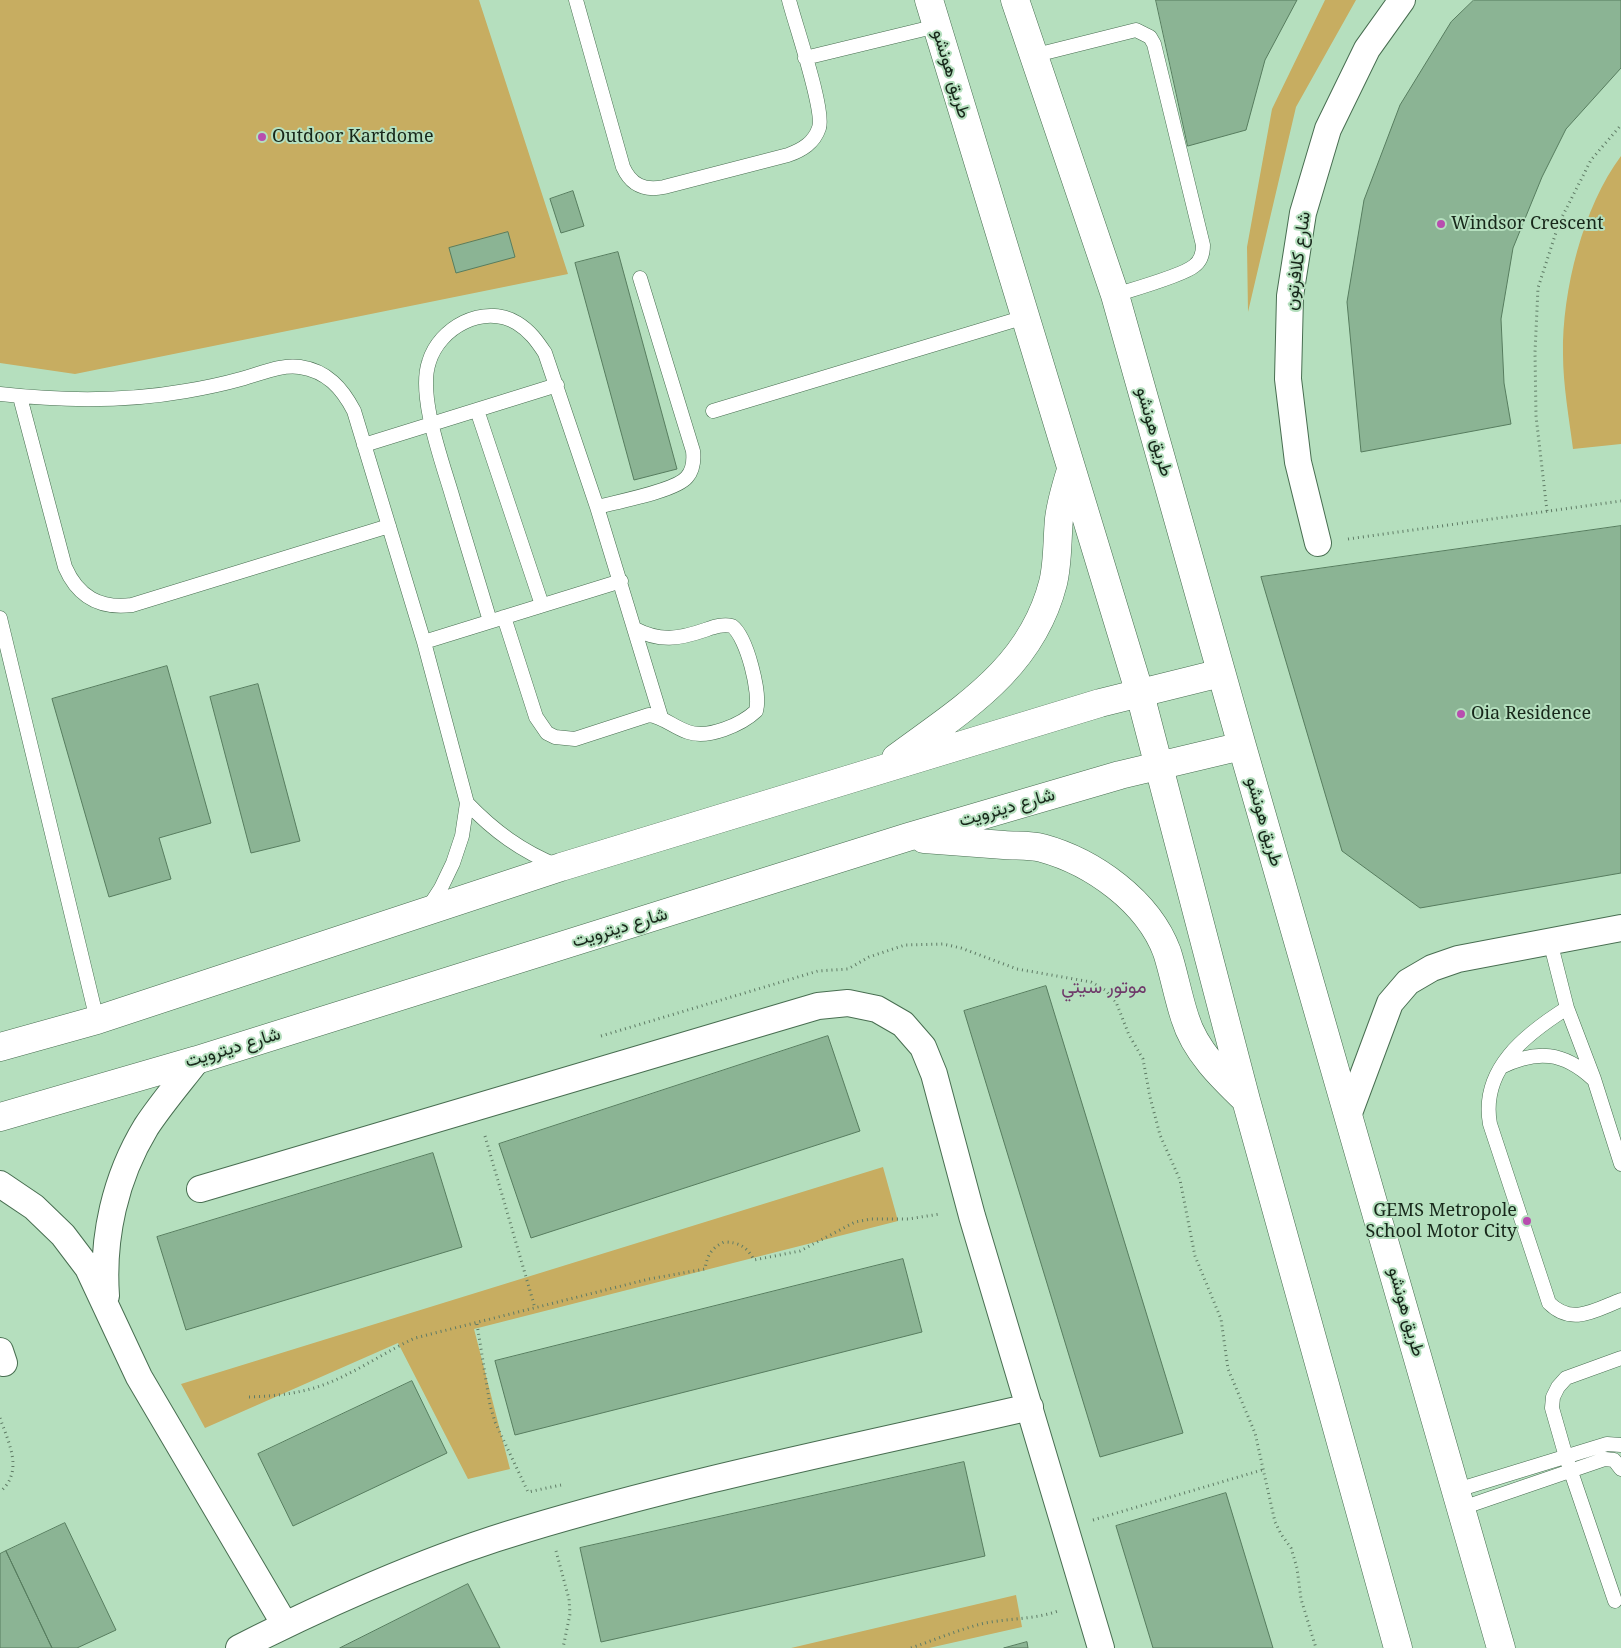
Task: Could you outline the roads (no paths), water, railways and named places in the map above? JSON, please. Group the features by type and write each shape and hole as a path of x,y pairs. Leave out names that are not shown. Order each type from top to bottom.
{"street":[{"name":"طريق هونشو","path":"929,0 1140,694 1246,1100 1398,1648"},
{"name":"طريق هونشو","path":"1015,0 1032,56 1115,295 1221,673 1349,1113 1501,1648"},
{"name":"شارع كلافرتون","path":"1318,543 1298,462 1288,379 1292,287 1304,214 1328,129 1367,49 1402,0"},
{"path":"879,770 998,680 1018,657 1034,632 1053,582 1059,518 1071,470"},
{"path":"0,1047 96,1020 561,867 1100,703 1221,673"},
{"name":"شارع ديترويت","path":"0,1117 197,1060 908,837 1120,775 1242,746"},
{"path":"908,837 1041,848 1072,858 1100,874 1127,896 1149,922 1166,951 1185,1021 1202,1052 1225,1080 1246,1100"},
{"path":"1349,1113 1390,1003 1408,982 1432,968 1458,959 1621,928"},
{"path":"200,1189 818,1006 848,1003 877,1009 903,1024 923,1047 934,1074 972,1216 1100,1648"},
{"path":"106,1304 104,1274 106,1243 111,1212 120,1182 131,1154 146,1127 197,1060"},
{"path":"0,1184 34,1207 63,1236 88,1268 148,1393 285,1625"},
{"path":"238,1648 362,1589 522,1530 678,1488 1030,1407"}],"lane":[{"path":"576,0 622,167 632,181 647,189 664,187 788,155 807,146 819,128 821,118 820,107 789,0"},
{"path":"805,58 937,26"},
{"path":"1032,56 1136,30 1144,32 1154,44 1203,245 1203,252 1200,259 1190,270 1115,295"},
{"path":"597,508 674,486 687,478 694,461 693,451 640,278"},
{"path":"490,622 431,424 426,386 428,364 436,344 452,328 472,319 494,317 515,322 533,335 545,353 620,580 661,717"},
{"path":"713,411 1024,317"},
{"path":"0,394 61,400 144,397 226,383 282,367 300,367 317,372 333,381 346,394 354,410 424,642 467,803 462,836 453,863 441,888 426,910"},
{"path":"364,445 557,385"},
{"path":"20,397 65,567 79,591 103,605 117,607 132,605 389,526"},
{"path":"477,410 542,605"},
{"path":"424,642 620,580"},
{"path":"504,617 536,717 547,733 556,737 575,739 649,714 661,717 688,732 706,734 743,721 756,711 758,695 742,636 738,630 726,625 670,639 652,636 635,629"},
{"path":"0,618 96,1020"},
{"path":"467,803 488,826 512,844 561,867"},
{"path":"1550,942 1567,1008 1594,1079 1621,1164"},
{"path":"1567,1008 1525,1038 1501,1067 1489,1095 1488,1110 1490,1124 1549,1303 1557,1311 1569,1315 1581,1315 1621,1300"},
{"path":"1501,1067 1517,1059 1551,1056 1567,1060 1582,1068 1594,1079"},
{"path":"1615,1601 1570,1471 1552,1408 1553,1397 1558,1387 1566,1378 1621,1358"},
{"path":"1459,1499 1566,1457 1612,1443 1621,1445"},
{"path":"1459,1499 1570,1471 1605,1459 1614,1460 1621,1469"}],"place":[{"name":"Outdoor Kartdome","path":"262,137"},
{"name":"Windsor Crescent","path":"1441,224"},
{"name":"Oia Residence","path":"1461,714"},
{"name":"GEMS Metropole School Motor City","path":"1527,1221"}],"district":[{"name":"موتور سيتي","path":"1104,988"}]}
